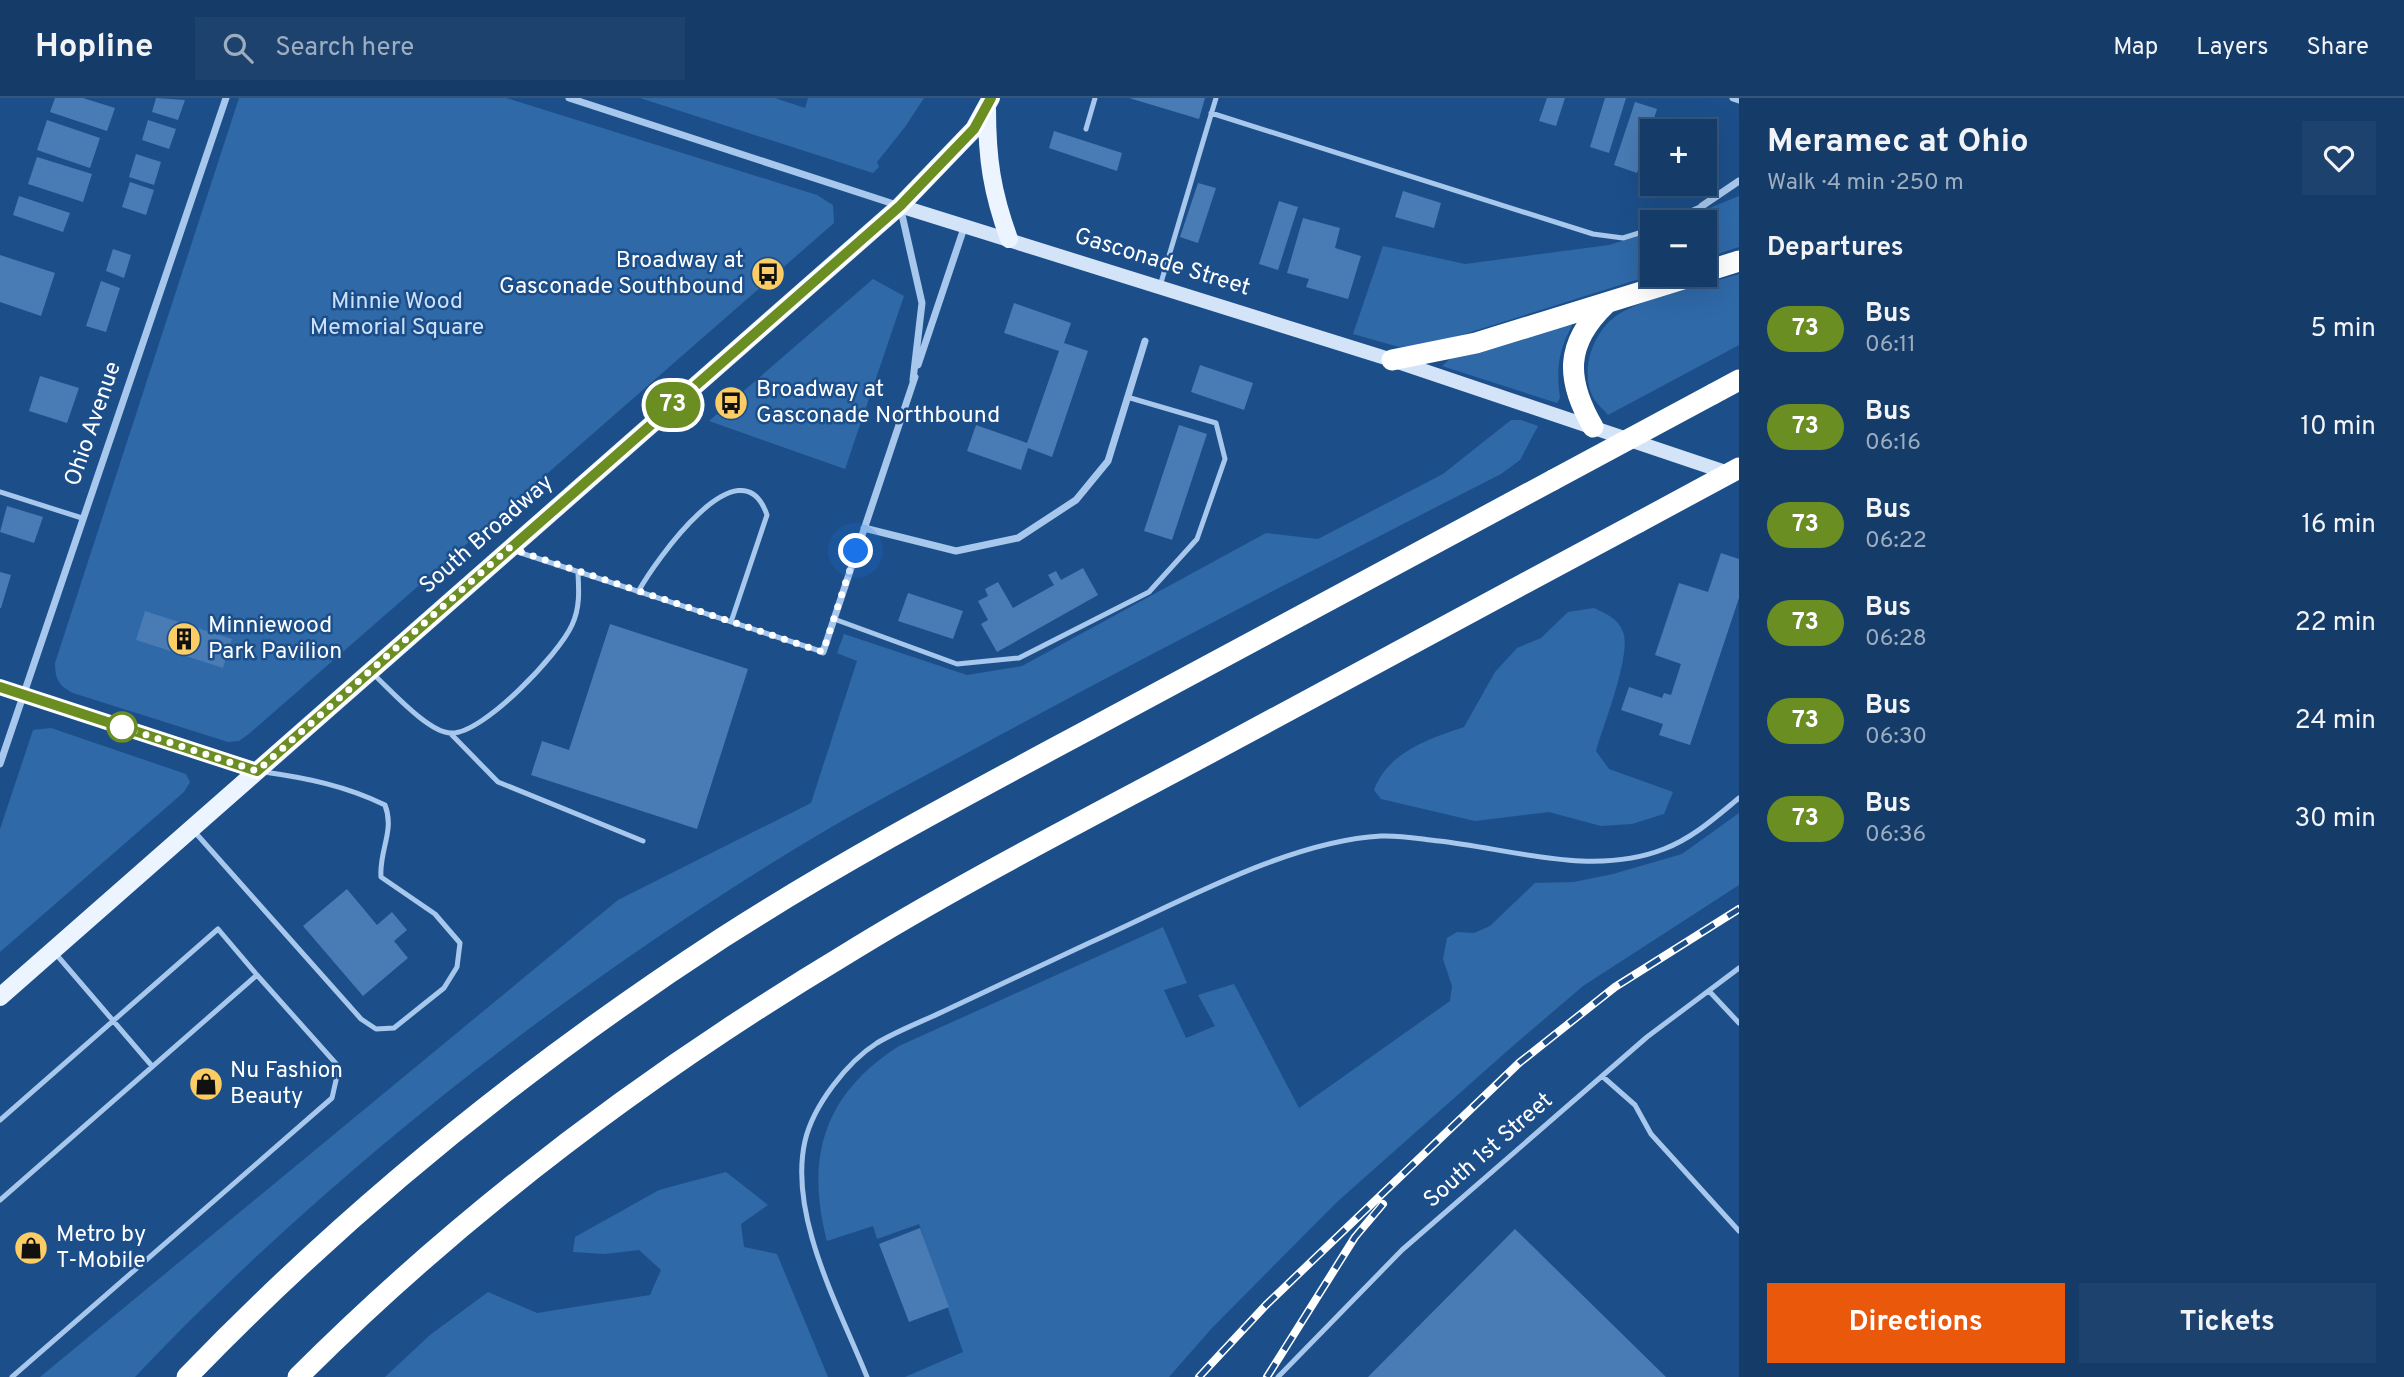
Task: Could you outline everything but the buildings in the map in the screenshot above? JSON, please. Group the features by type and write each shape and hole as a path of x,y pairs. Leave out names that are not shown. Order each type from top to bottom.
{"highway":[{"path":"1717,268 1739,261"},
{"path":"1392,360 1476,343 1658,287"},
{"path":"1593,427 1576,395 1572,378 1574,359 1584,330 1607,303"},
{"path":"187,1377 299,1269 400,1180 611,1015 722,939 954,802 1739,380"},
{"path":"298,1377 412,1272 514,1186 618,1106 728,1029 841,956 955,890 1739,468"}],"main road":[{"name":"South Broadway","path":"0,997 900,206 958,148 989,103"},
{"path":"989,103 987,154 993,192 1009,239"}],"street":[{"name":"Ohio Avenue","path":"0,764 226,98"},
{"name":"Gasconade Street","path":"569,98 900,206 1392,360 1739,477"},
{"path":"1733,98 1739,100"},
{"path":"1702,206 1739,181"},
{"path":"900,206 922,303 913,380"},
{"path":"823,652 965,225"},
{"path":"864,528 956,551 1018,538 1076,500 1108,461 1145,341"},
{"path":"0,687 257,771"}],"lane":[{"path":"1086,129 1095,98"},
{"path":"1159,286 1216,98"},
{"path":"1211,113 1593,234 1623,238 1640,233"},
{"path":"1693,210 1702,206"},
{"path":"834,619 957,664 1018,658 1149,592 1197,539 1225,459 1216,423 1127,397"},
{"path":"638,592 654,562 716,500 730,490 748,491 761,499 767,515 732,622"},
{"path":"0,492 82,519"},
{"path":"509,548 823,652"},
{"path":"450,734 475,727 495,713 556,649 572,627 579,607 578,573"},
{"path":"369,671 430,726 450,734 498,782 643,841"},
{"path":"191,828 361,1019 376,1029 394,1028 444,988 457,967 460,943 435,914 380,877 380,862 391,820 385,806 359,793 318,780 257,771"},
{"path":"867,1377 809,1233 803,1180 805,1141 823,1102 844,1070 877,1044 1026,972 1247,873 1328,843 1383,836 1479,845 1552,858 1635,858 1666,849 1706,826 1739,798"},
{"path":"0,1121 113,1018 218,929 339,1067 332,1098 12,1377"},
{"path":"53,950 152,1066"},
{"name":"South 1st Street","path":"1278,1377 1402,1250 1647,1037 1739,968"},
{"path":"0,1200 257,975"},
{"path":"1709,991 1739,1023"},
{"path":"1602,1076 1635,1105 1651,1134 1739,1231"}],"green space":[{"name":"Minnie Wood Memorial Square","path":"239,98 506,98 817,195 833,205 834,223 250,733 239,741 228,742 73,693 59,681 55,663"},
{"path":"640,98 775,98 805,108 808,98 924,98 877,162 879,167 873,173"},
{"path":"1739,196 1739,247 1717,254 1717,210 1705,210"},
{"path":"1640,236 1640,279 1436,343 1399,347 1353,334 1383,246 1465,264 1609,245"},
{"path":"1739,274 1739,345 1608,415 1594,399 1588,377 1590,354 1600,332 1616,316 1628,309 1693,287 1717,287 1717,280"},
{"path":"873,279 904,296 845,469 709,421"},
{"path":"1567,321 1572,326 1559,361 1560,398 1557,403 1442,366 1450,359"},
{"path":"1511,420 1521,420 1538,426 1520,460 1501,474 1188,635 871,805 735,886 643,947 463,1080 376,1151 292,1224 211,1300 135,1377 40,1377 618,900 811,803 857,661 837,653 844,634 967,675 1022,666 1266,533 1318,539 1443,474"},
{"path":"1594,608 1618,623 1625,642 1620,673 1596,751 1609,769 1673,792 1664,814 1632,824 1601,826 1549,812 1475,821 1381,799 1374,790 1389,766 1424,742 1464,727 1495,672 1517,648 1541,638 1568,612"},
{"path":"51,728 186,774 190,782 184,792 0,952 0,829 33,730"},
{"path":"1739,813 1739,885 1583,986 1506,1052 1337,1202 1212,1328 1169,1377 905,1377 963,1352 919,1224 877,1239 873,1226 827,1241 818,1182 820,1155 827,1130 837,1107 853,1085 873,1065 899,1046 1163,927 1187,983 1164,990 1186,1038 1215,1026 1198,995 1234,984 1299,1108 1450,1001 1452,986 1443,959 1447,938 1457,932 1474,933 1490,926 1535,883 1574,882 1682,854"},
{"path":"726,1172 768,1205 741,1224 744,1247 777,1254 828,1377 385,1377 430,1335 488,1292 537,1313 650,1295 661,1270 639,1250 604,1254 573,1252 575,1237 659,1190"}],"railway":[{"path":"1199,1377 1266,1305 1519,1063 1615,987 1739,909"},
{"path":"1267,1377 1355,1237 1383,1204"}],"bus line":[{"name":"73","path":"0,687 257,771 900,206 958,148 974,129 991,98"}],"place":[{"name":"Broadway at Gasconade Southbound","path":"768,274"},
{"name":"Broadway at Gasconade Northbound","path":"731,403"},
{"name":"Minniewood Park Pavilion","path":"184,639"},
{"name":"Nu Fashion Beauty","path":"206,1084"},
{"name":"Metro by T-Mobile","path":"31,1248"}],"route":[{"path":"122,727 257,771 509,548 823,652 856,551"}]}
